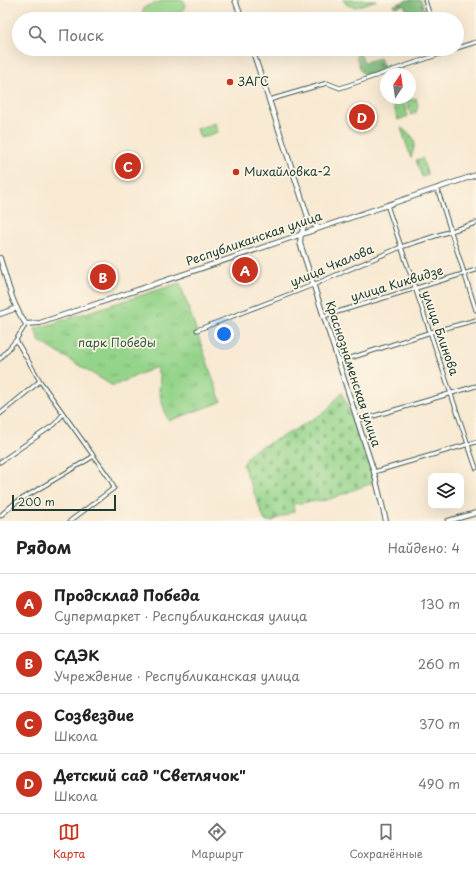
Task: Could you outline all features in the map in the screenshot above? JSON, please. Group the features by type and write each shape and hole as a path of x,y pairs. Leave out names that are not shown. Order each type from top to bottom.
{"street":[{"path":"235,0 239,12"},
{"path":"425,0 429,12"},
{"path":"464,46 476,42"},
{"path":"254,56 308,217 311,223 320,228"},
{"path":"269,100 327,83 340,88 433,56"},
{"name":"Республиканская улица","path":"26,324 40,323 476,175"},
{"path":"437,188 476,310"},
{"name":"улица Блинова","path":"387,205 476,468"},
{"name":"Краснознаменская улица","path":"308,217 301,234 300,243 374,472 386,521"},
{"name":"улица Чкалова","path":"197,330 313,285 401,247 476,223"},
{"path":"289,238 300,243"},
{"path":"0,258 16,308 26,324 16,340 0,359"},
{"name":"улица Киквидзе","path":"324,316 415,287 476,270"},
{"path":"0,314 16,308"},
{"path":"338,362 431,332 476,320"},
{"path":"16,340 40,381 94,456 114,488 70,521"},
{"path":"0,414 40,381"},
{"path":"357,422 476,386"},
{"path":"0,462 55,424 63,414"},
{"path":"374,472 476,442"},
{"path":"0,516 15,504 94,456"},
{"path":"448,521 476,513"},
{"path":"76,516 80,521"}],"green space":[{"path":"166,0 183,0 185,3 181,12 143,12 144,8"},
{"path":"343,0 377,0 356,7 347,5"},
{"path":"408,0 421,0 425,12 407,12 404,5 396,7 394,5"},
{"path":"356,56 361,56 364,62 380,58 384,68 380,68 380,71 366,76 361,72"},
{"path":"416,98 418,105 416,113 411,115 407,104 416,104"},
{"path":"393,104 404,104 408,116 398,120"},
{"path":"215,123 218,132 200,138 197,129"},
{"path":"401,128 413,138 415,143 411,158"},
{"path":"422,158 428,175 422,177 416,160"},
{"name":"парк Победы","path":"180,283 221,402 168,421 159,392 160,378 156,367 113,386 39,341 35,329"},
{"path":"342,392 375,482 327,500 293,504 294,511 272,521 265,521 243,465 251,452 289,433 325,412"}],"place":[{"name":"ЗАГС","path":"230,82"},
{"name":"Детский сад \"Светлячок\"","path":"362,117"},
{"name":"Созвездие","path":"128,166"},
{"name":"Михайловка-2","path":"236,172"},
{"name":"Продсклад Победа","path":"245,270"},
{"name":"СДЭК","path":"103,277"}]}
